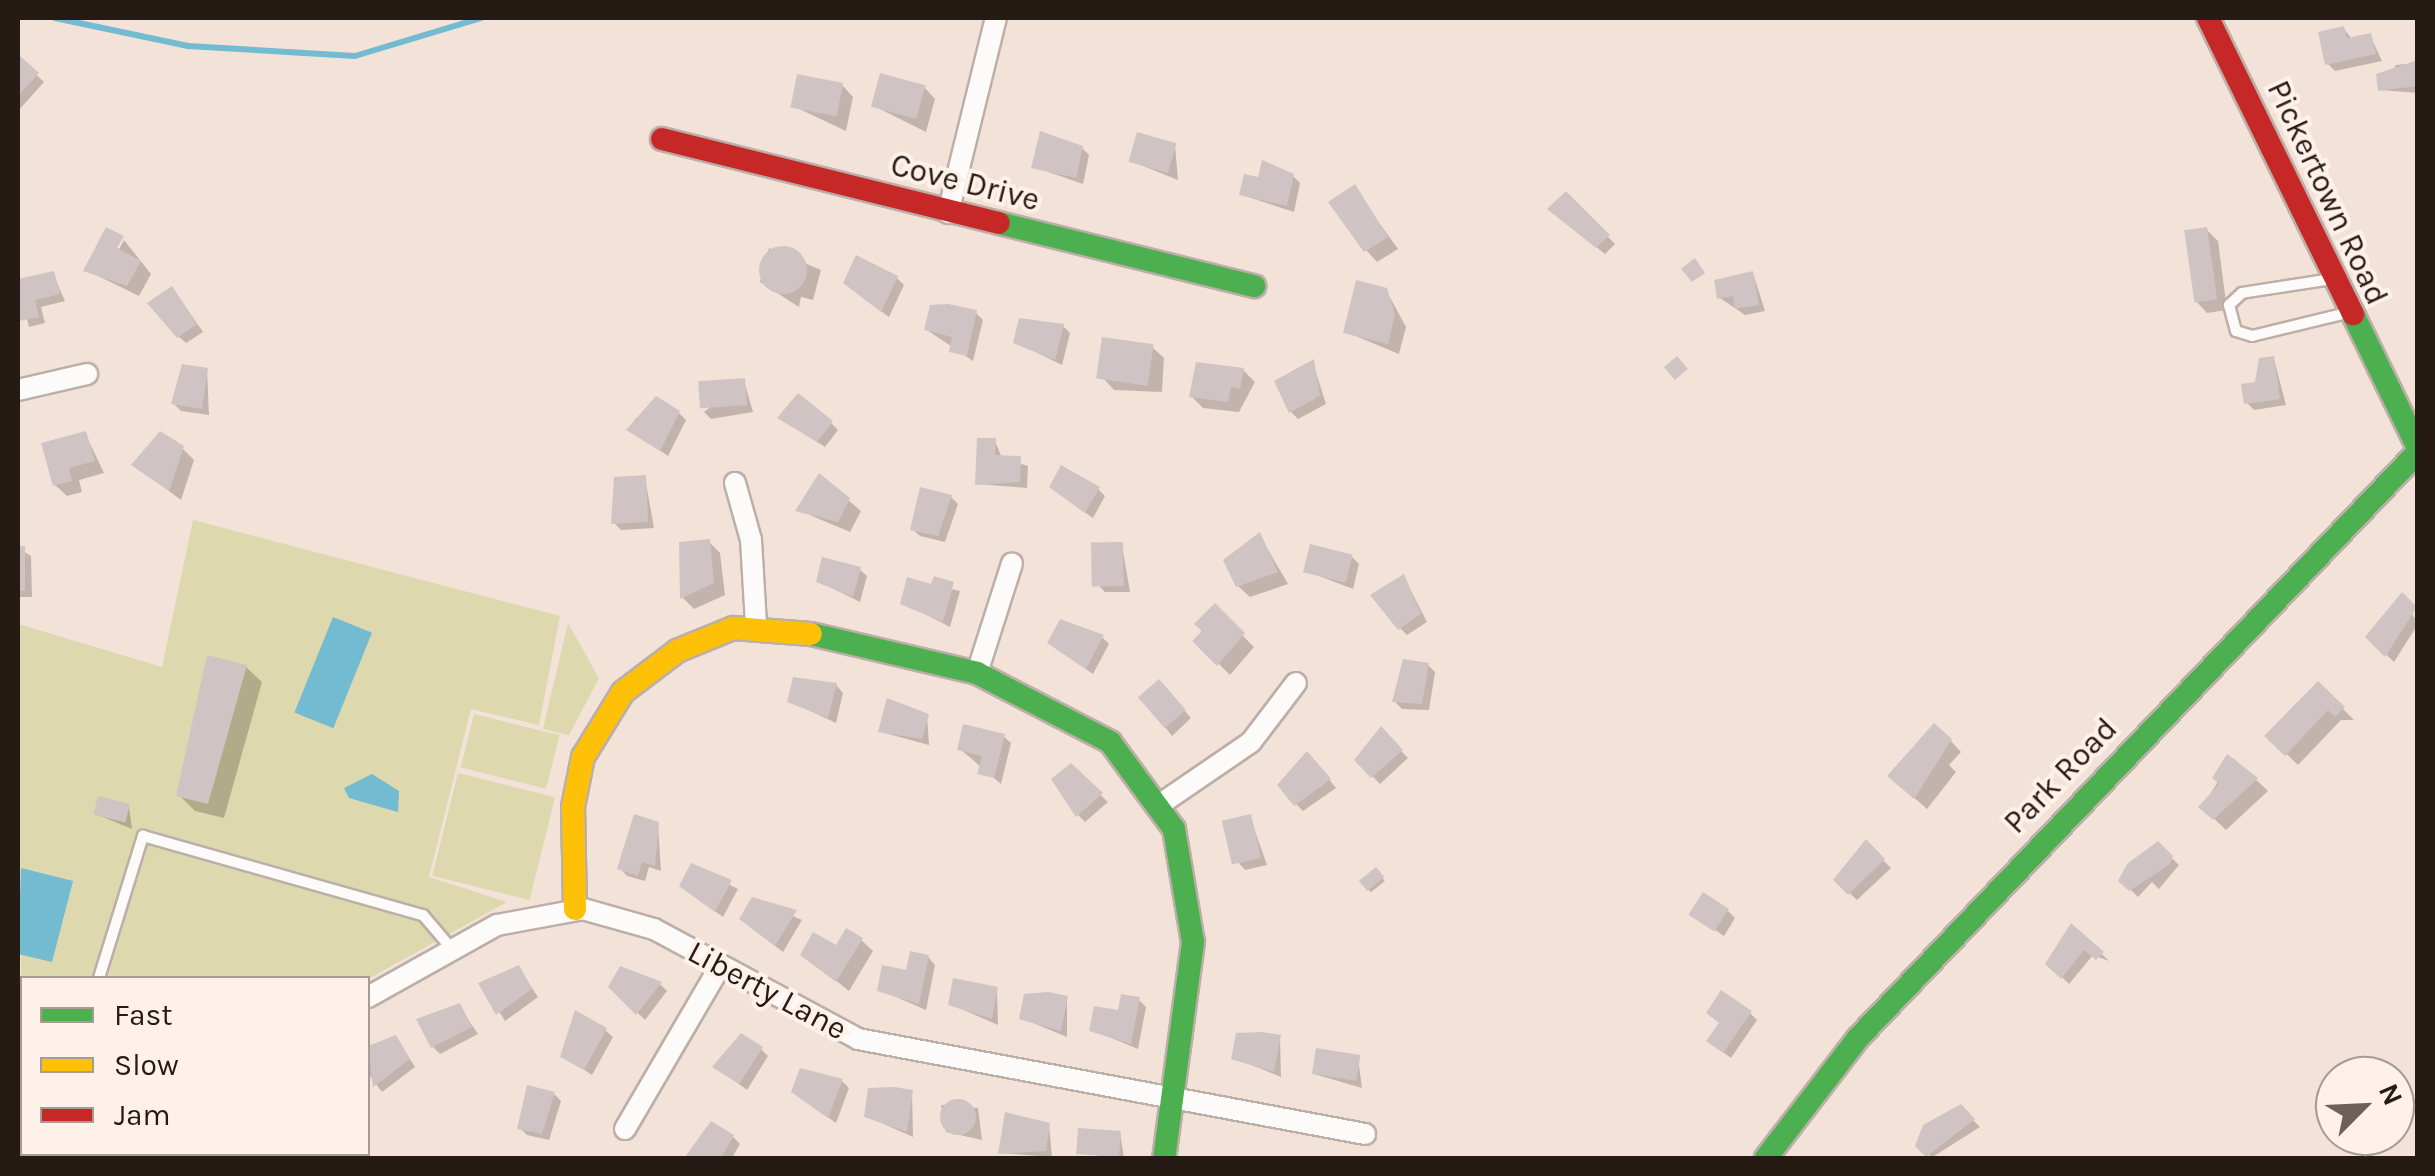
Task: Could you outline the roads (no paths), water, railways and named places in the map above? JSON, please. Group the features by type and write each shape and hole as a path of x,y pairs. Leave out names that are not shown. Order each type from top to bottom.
{"street":[{"path":"948,212 996,18"},
{"name":"Pickertown Road","path":"2208,18 2418,450"},
{"name":"Cove Drive","path":"662,140 1254,286"},
{"path":"18,390 87,374"},
{"name":"Park Road","path":"1766,1158 1858,1038 2418,450"},
{"path":"735,483 751,540 756,625"},
{"path":"977,673 1012,564"},
{"path":"574,910 577,781 607,712 678,651 756,625 977,673 1086,724 1162,803 1193,913 1164,1158"},
{"path":"1162,803 1250,742 1296,683"},
{"name":"Liberty Lane","path":"370,996 497,925 574,910 654,929 719,968 858,1039 1365,1134"},
{"path":"625,1129 719,968"}],"lane":[{"path":"2332,279 2242,294 2229,305 2236,331 2252,336 2348,312"},
{"path":"100,976 144,836 423,914 450,948"}],"water":[{"path":"333,617 372,633 333,728 294,712"},
{"path":"372,774 399,791 398,812 349,798 344,788"},
{"path":"21,868 73,881 52,962 18,954"}],"waterway":[{"path":"55,18 188,46 355,56 481,18"}]}
